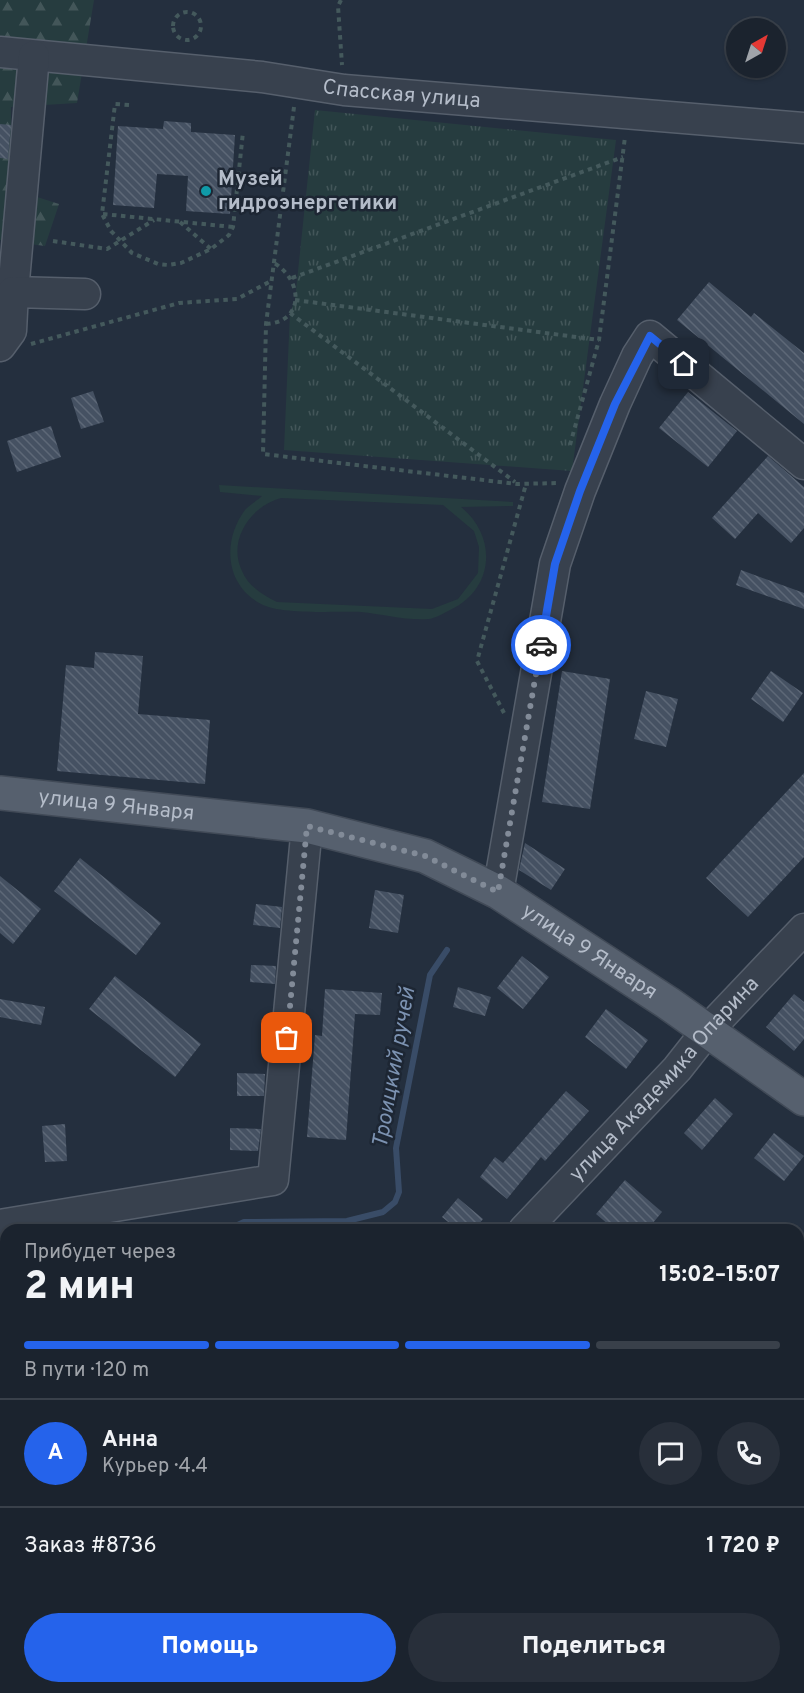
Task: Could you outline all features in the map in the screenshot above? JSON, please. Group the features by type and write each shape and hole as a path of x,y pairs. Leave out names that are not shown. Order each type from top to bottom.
{"main road":[{"name":"улица 9 Января","path":"0,793 307,826 425,856 498,892 707,1031 804,1099"}],"street":[{"name":"Спасская улица","path":"0,52 298,82 344,90 804,128"},
{"path":"10,346 34,56"},
{"path":"13,292 85,294"},
{"path":"498,892 555,564 580,491 615,404 650,336 804,464"},
{"path":"6,1224 273,1180 307,826"},
{"name":"улица Академика Опарина","path":"530,1224 677,1069 707,1031 804,929"}],"path":[{"path":"341,0 338,6 344,90"},
{"path":"180,14 193,14 200,23 198,34 188,40 182,39 174,31 175,18 180,14"},
{"path":"298,82 266,324 263,454 517,484 559,483 562,472"},
{"path":"129,105 115,104 102,214 111,231 132,253 158,264 181,263 211,249 229,235 233,227 243,132"},
{"path":"568,450 599,340 628,113"},
{"path":"292,278 622,158"},
{"path":"102,214 233,227"},
{"path":"53,242 107,249 156,219"},
{"path":"180,222 211,249"},
{"path":"266,324 277,324 290,313 295,300 292,278 274,263"},
{"path":"10,346 179,303 237,299 272,281"},
{"path":"295,300 599,340"},
{"path":"290,313 517,484"},
{"path":"523,748 477,661 526,484"}],"green space":[{"path":"0,0 94,0 77,103 11,107 12,189 59,204 45,246 0,240"},
{"path":"315,110 616,140 572,471 284,450 290,313 295,300"},
{"path":"219,485 513,502 513,506 461,507 473,519 481,533 486,562 483,577 465,601 450,610 432,618 412,619 361,612 282,610 261,604 240,586 234,574 230,548 238,522 247,508 262,496 220,492","holes":["281,498 443,505 474,531 479,547 478,573 458,599 432,609 277,602 252,586 242,571 238,559 240,536 252,516 260,508"]}],"building":[{"path":"164,121 191,123 191,132 235,135 230,214 186,211 188,176 157,174 154,208 113,205 118,126 163,129"},
{"path":"0,124 11,125 8,159 0,158"},
{"path":"709,282 751,317 754,313 804,353 804,424 677,320"},
{"path":"93,391 104,422 81,429 71,398"},
{"path":"688,392 737,431 708,467 659,428"},
{"path":"51,426 61,457 17,472 7,441"},
{"path":"768,456 804,487 804,528 791,543 758,513 735,539 712,518"},
{"path":"741,570 804,593 804,609 736,585"},
{"path":"95,652 143,656 138,714 210,720 205,784 57,771 66,665 94,668"},
{"path":"562,671 610,679 590,809 542,802"},
{"path":"771,671 803,693 783,722 751,699"},
{"path":"646,691 678,699 666,747 634,739"},
{"path":"804,773 804,857 748,917 706,878"},
{"path":"525,843 565,869 551,890 519,870"},
{"path":"80,858 161,923 136,955 54,891"},
{"path":"0,876 41,909 13,944 0,933"},
{"path":"375,890 404,895 398,933 369,928"},
{"path":"256,904 282,907 280,928 253,925"},
{"path":"522,956 549,977 523,1009 497,988"},
{"path":"251,965 276,966 275,984 250,982"},
{"path":"115,976 201,1044 175,1077 89,1009"},
{"path":"458,987 491,997 485,1016 453,1007"},
{"path":"325,989 382,993 380,1015 355,1014 346,1140 307,1137 315,1035 322,1036"},
{"path":"794,994 804,1002 804,1039 794,1051 766,1027"},
{"path":"0,999 45,1007 41,1025 0,1017"},
{"path":"606,1009 648,1040 626,1069 585,1037"},
{"path":"237,1073 265,1074 264,1096 237,1096"},
{"path":"566,1091 589,1111 545,1161 541,1157 507,1199 480,1177 495,1157 503,1163"},
{"path":"715,1098 733,1114 702,1150 684,1133"},
{"path":"65,1124 67,1161 45,1162 42,1126"},
{"path":"230,1128 261,1129 258,1151 230,1150"},
{"path":"774,1133 804,1156 784,1181 754,1158"},
{"path":"625,1180 662,1212 652,1224 608,1224 596,1214"},
{"path":"458,1198 483,1219 479,1224 451,1224 442,1217"}],"waterway":[{"name":"Троицкий ручей","path":"240,1224 244,1222 347,1221 383,1212 395,1202 399,1192 396,1148 430,975 447,950"}],"way so far":[{"path":"287,1038 307,826 425,856 458,870 498,892 541,645"}],"place":[{"name":"Музей гидроэнергетики","path":"206,191"}],"route":[{"path":"541,645 555,564 573,509 637,356 650,336 684,364"}]}
